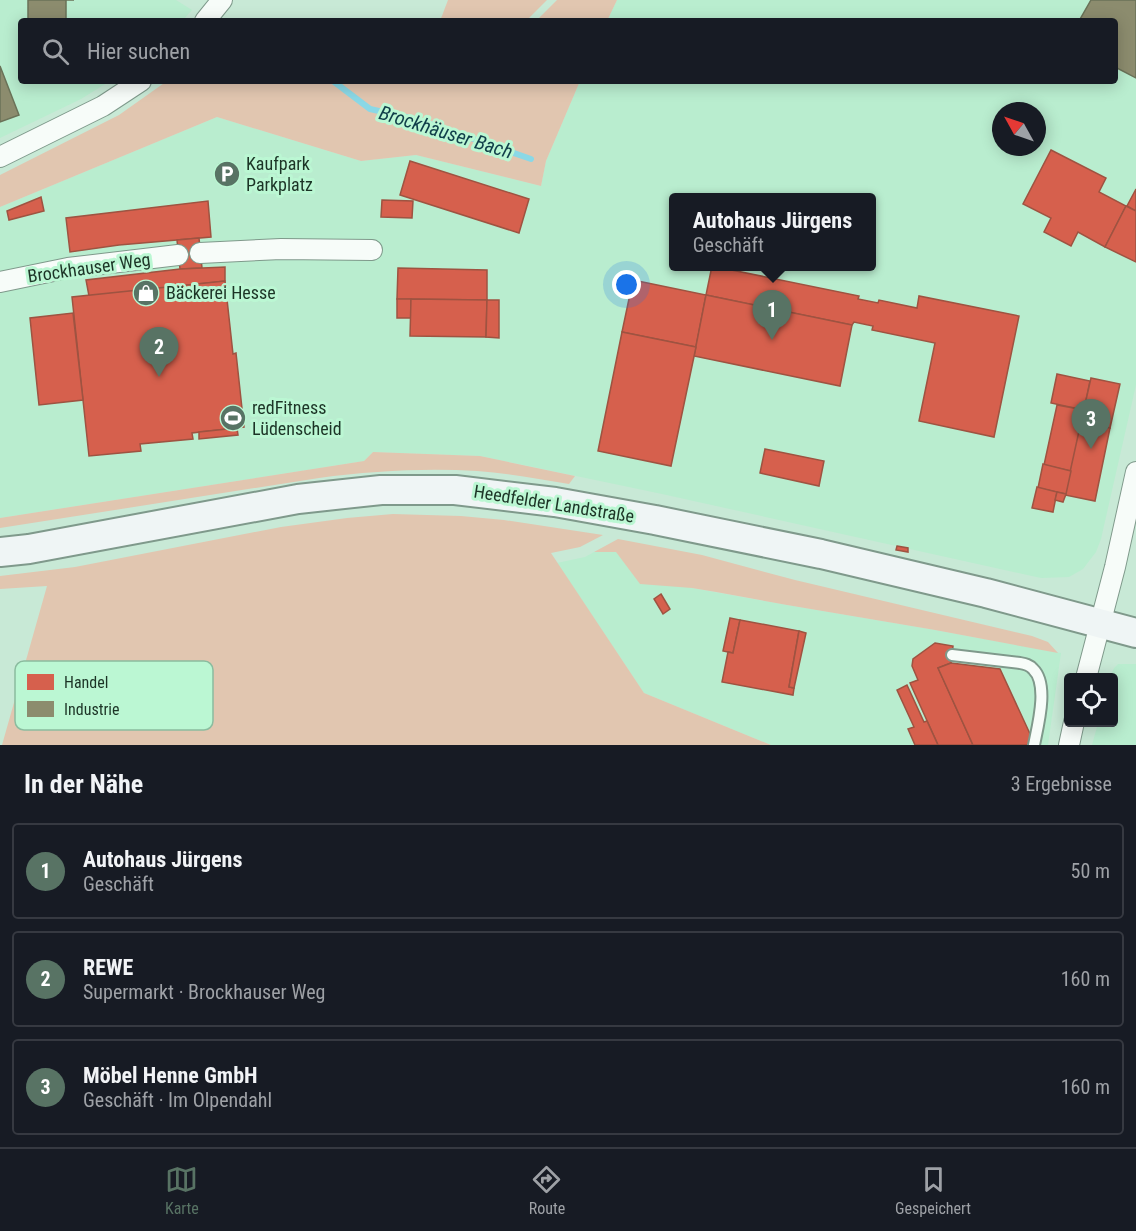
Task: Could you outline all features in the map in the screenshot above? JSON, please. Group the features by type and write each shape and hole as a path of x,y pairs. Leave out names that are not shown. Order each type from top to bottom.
{"main road":[{"name":"Heedfelder Landstraße","path":"0,552 29,549 298,499 381,490 456,490 555,502 821,554 986,593 1136,633"}],"street":[{"path":"207,18 222,0"},
{"path":"0,157 103,106 136,84"},
{"path":"200,253 281,249 372,250"},
{"name":"Brockhauser Weg","path":"0,282 68,268 178,255"},
{"path":"1087,673 1120,548 1136,472"},
{"path":"1069,745 1073,727"}],"lane":[{"path":"952,655 1020,663 1034,669 1042,688 1034,745"}],"shaded area":[{"path":"0,0 176,0 192,10 185,18 18,18 18,84 105,84 81,99 0,138"},
{"path":"448,0 547,0 529,18 441,18"},
{"path":"557,0 617,0 608,18 539,18"},
{"path":"617,0 1136,0 1136,385 1101,539 1096,552 1083,569 1069,577 1041,578 480,456 373,452 364,461 0,518 0,207 217,117 361,161 416,155 541,186 546,161 579,84 1118,84 1118,18 608,18"},
{"path":"163,84 579,84 546,161 541,186 416,155 361,161 217,117 0,207 0,175 119,115"},
{"path":"373,452 480,456 575,476 569,484 512,475 457,470 359,474 319,478 0,528 0,518 364,461"},
{"path":"393,514 461,516 603,535 580,547 551,553 644,693 771,745 2,745 15,699 15,730 213,730 213,661 26,661 47,586 0,589 0,576 75,567 281,527"},
{"path":"618,539 702,555 795,580 1032,636 1048,642 1058,653 692,588 640,584 616,552 594,552"},
{"path":"594,552 616,552 692,588 1061,653 1048,745 771,745 644,693 557,563 585,557"},
{"path":"1118,664 1136,664 1136,745 1092,745 1097,727 1118,727 1118,673 1112,673"}],"building: Handel":[{"path":"1051,150 1106,178 1099,192 1126,206 1105,247 1078,232 1071,246 1044,232 1051,218 1023,204"},
{"path":"410,161 529,199 519,233 400,195"},
{"path":"1136,189 1136,211 1127,206"},
{"path":"41,197 44,211 9,220 7,211"},
{"path":"382,200 413,201 412,218 381,217"},
{"path":"208,201 211,237 70,252 66,218"},
{"path":"1126,206 1136,211 1136,262 1105,247"},
{"path":"199,238 202,268 180,269 177,240"},
{"path":"225,267 225,281 89,296 86,280 180,269"},
{"path":"398,268 487,270 487,300 397,299"},
{"path":"711,271 736,271 859,296 858,299 878,303 879,300 917,308 919,296 1019,316 994,437 919,421 935,343 872,330 873,326 854,322 852,325 706,295"},
{"path":"633,280 706,295 696,347 622,332"},
{"path":"225,281 244,427 192,433 193,439 140,444 141,451 89,456 72,297"},
{"path":"706,295 852,325 840,386 694,356"},
{"path":"397,299 411,299 411,318 397,318"},
{"path":"411,299 487,300 486,337 410,336"},
{"path":"487,300 499,300 499,338 486,337"},
{"path":"73,313 83,400 39,405 30,318"},
{"path":"622,332 696,347 671,466 598,451"},
{"path":"1057,374 1090,381 1084,410 1051,403"},
{"path":"1091,378 1120,384 1110,428 1081,422"},
{"path":"1057,405 1084,410 1071,471 1044,465"},
{"path":"1081,422 1110,428 1095,501 1065,495"},
{"path":"237,428 238,435 199,439 199,432"},
{"path":"765,449 824,461 819,486 760,473"},
{"path":"1043,464 1071,471 1066,494 1038,488"},
{"path":"1037,487 1057,492 1053,512 1032,508"},
{"path":"1057,492 1066,494 1063,502 1055,500"},
{"path":"897,546 908,548 908,552 896,550"},
{"path":"661,594 670,609 663,614 654,599"},
{"path":"730,618 740,620 733,653 723,651"},
{"path":"740,620 799,631 789,687 794,688 793,695 722,682 728,652 733,653"},
{"path":"799,631 806,633 794,688 789,687"},
{"path":"935,643 953,646 951,663 938,668 973,745 938,745 910,683 918,680 912,666 913,659"},
{"path":"951,663 1000,669 1031,736 1029,745 973,745 938,668"},
{"path":"907,685 924,722 927,721 938,745 915,745 908,729 914,727 897,690"}],"building: Industrie":[{"path":"28,0 66,0 66,18 28,18"},
{"path":"1091,0 1136,0 1136,78 1118,69 1118,18 1081,18"},
{"path":"0,66 19,115 0,122"}],"waterway":[{"name":"Brockhäuser Bach","path":"337,84 370,109 419,120 531,159"}],"place":[{"name":"Kaufpark Parkplatz","path":"227,174"},
{"name":"Bäckerei Hesse","path":"146,293"},
{"name":"Autohaus Jürgens","path":"772,340"},
{"name":"REWE","path":"159,377"},
{"name":"redFitness Lüdenscheid","path":"233,418"},
{"name":"Möbel Henne GmbH","path":"1091,449"}]}
